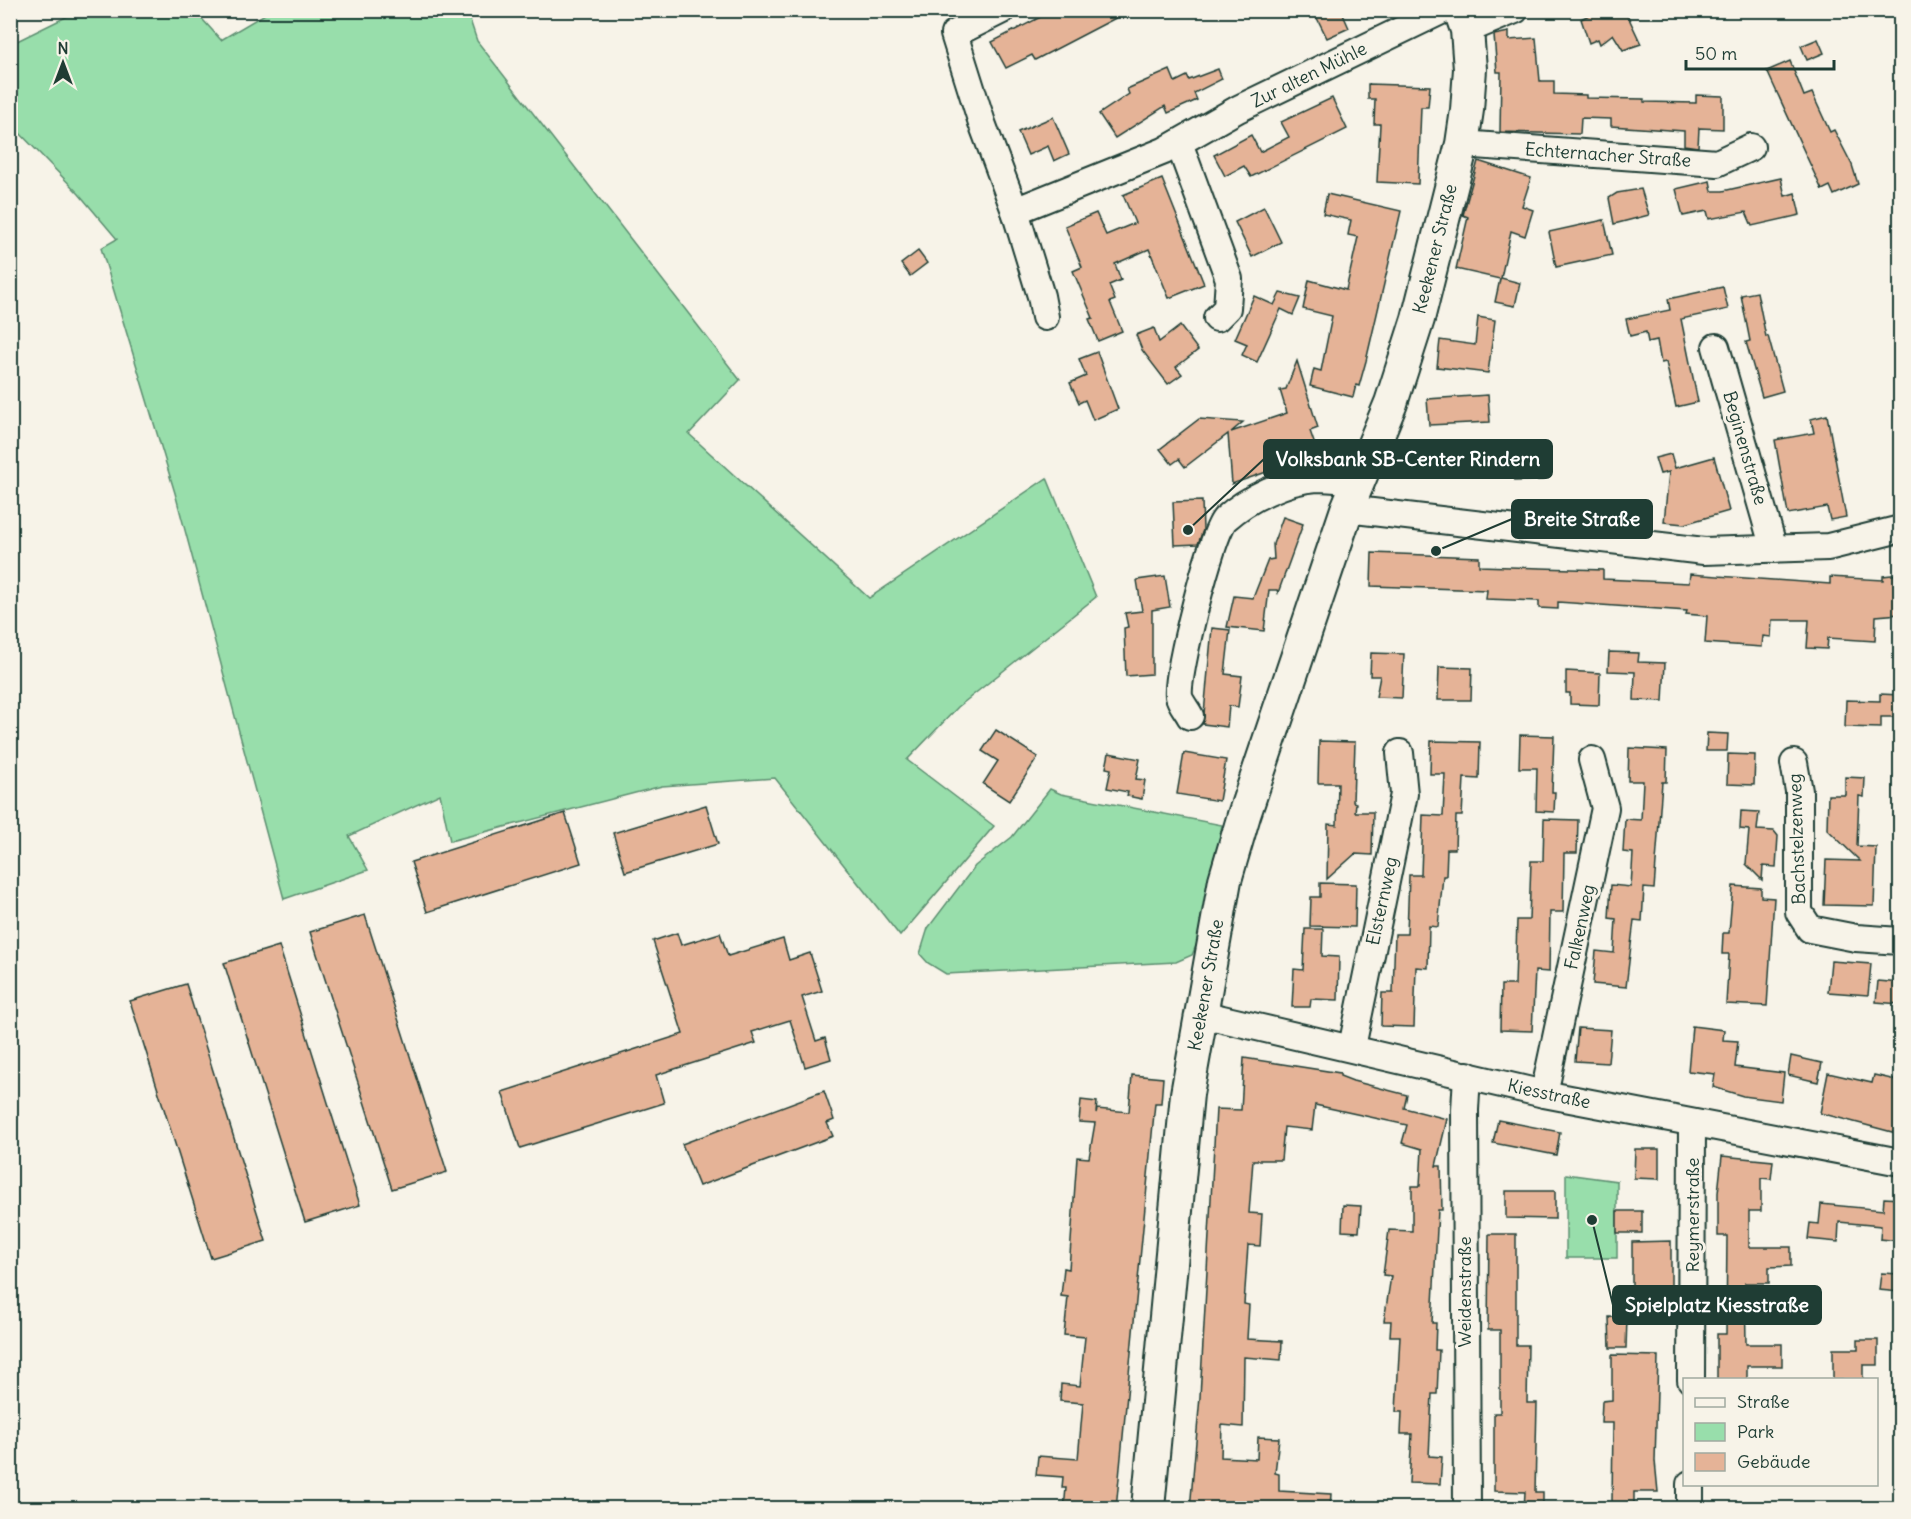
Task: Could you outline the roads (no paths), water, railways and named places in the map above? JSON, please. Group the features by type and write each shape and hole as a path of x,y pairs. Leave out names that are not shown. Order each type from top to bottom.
{"main road":[{"name":"Keekener Straße","path":"1148,1509 1187,1094 1225,880 1244,815 1352,495 1390,403 1418,319 1462,144 1470,69 1464,20"}],"street":[{"path":"1002,10 954,34 982,123 1015,211 1041,296 1045,317"},
{"name":"Zur alten Mühle","path":"1015,211 1164,151 1238,109 1443,10"},
{"path":"1464,20 1515,10"},
{"path":"1179,143 1229,279 1227,308 1217,318"},
{"name":"Echternacher Straße","path":"1462,144 1717,163 1751,147"},
{"name":"Beginenstraße","path":"1716,347 1774,549"},
{"path":"1190,716 1179,696 1186,648 1199,593 1223,520 1254,498 1289,485 1316,478 1352,495 1704,551 1828,547 1900,529"},
{"name":"Elsternweg","path":"1352,1047 1404,794 1400,753"},
{"name":"Falkenweg","path":"1544,1094 1605,808 1592,760"},
{"name":"Bachstelzenweg","path":"1794,763 1799,791 1799,912 1810,929 1856,938 1900,941"},
{"name":"Kiesstraße","path":"1201,1014 1352,1047 1544,1094 1900,1162"},
{"name":"Weidenstraße","path":"1467,1076 1465,1110 1467,1509"},
{"name":"Reymerstraße","path":"1691,1378 1692,1123"},
{"path":"1690,1486 1690,1509"}],"place":[{"name":"Volksbank SB-Center Rindern","path":"1188,530"},
{"name":"Breite Straße","path":"1436,551"},
{"name":"Spielplatz Kiesstraße","path":"1592,1220"}]}
